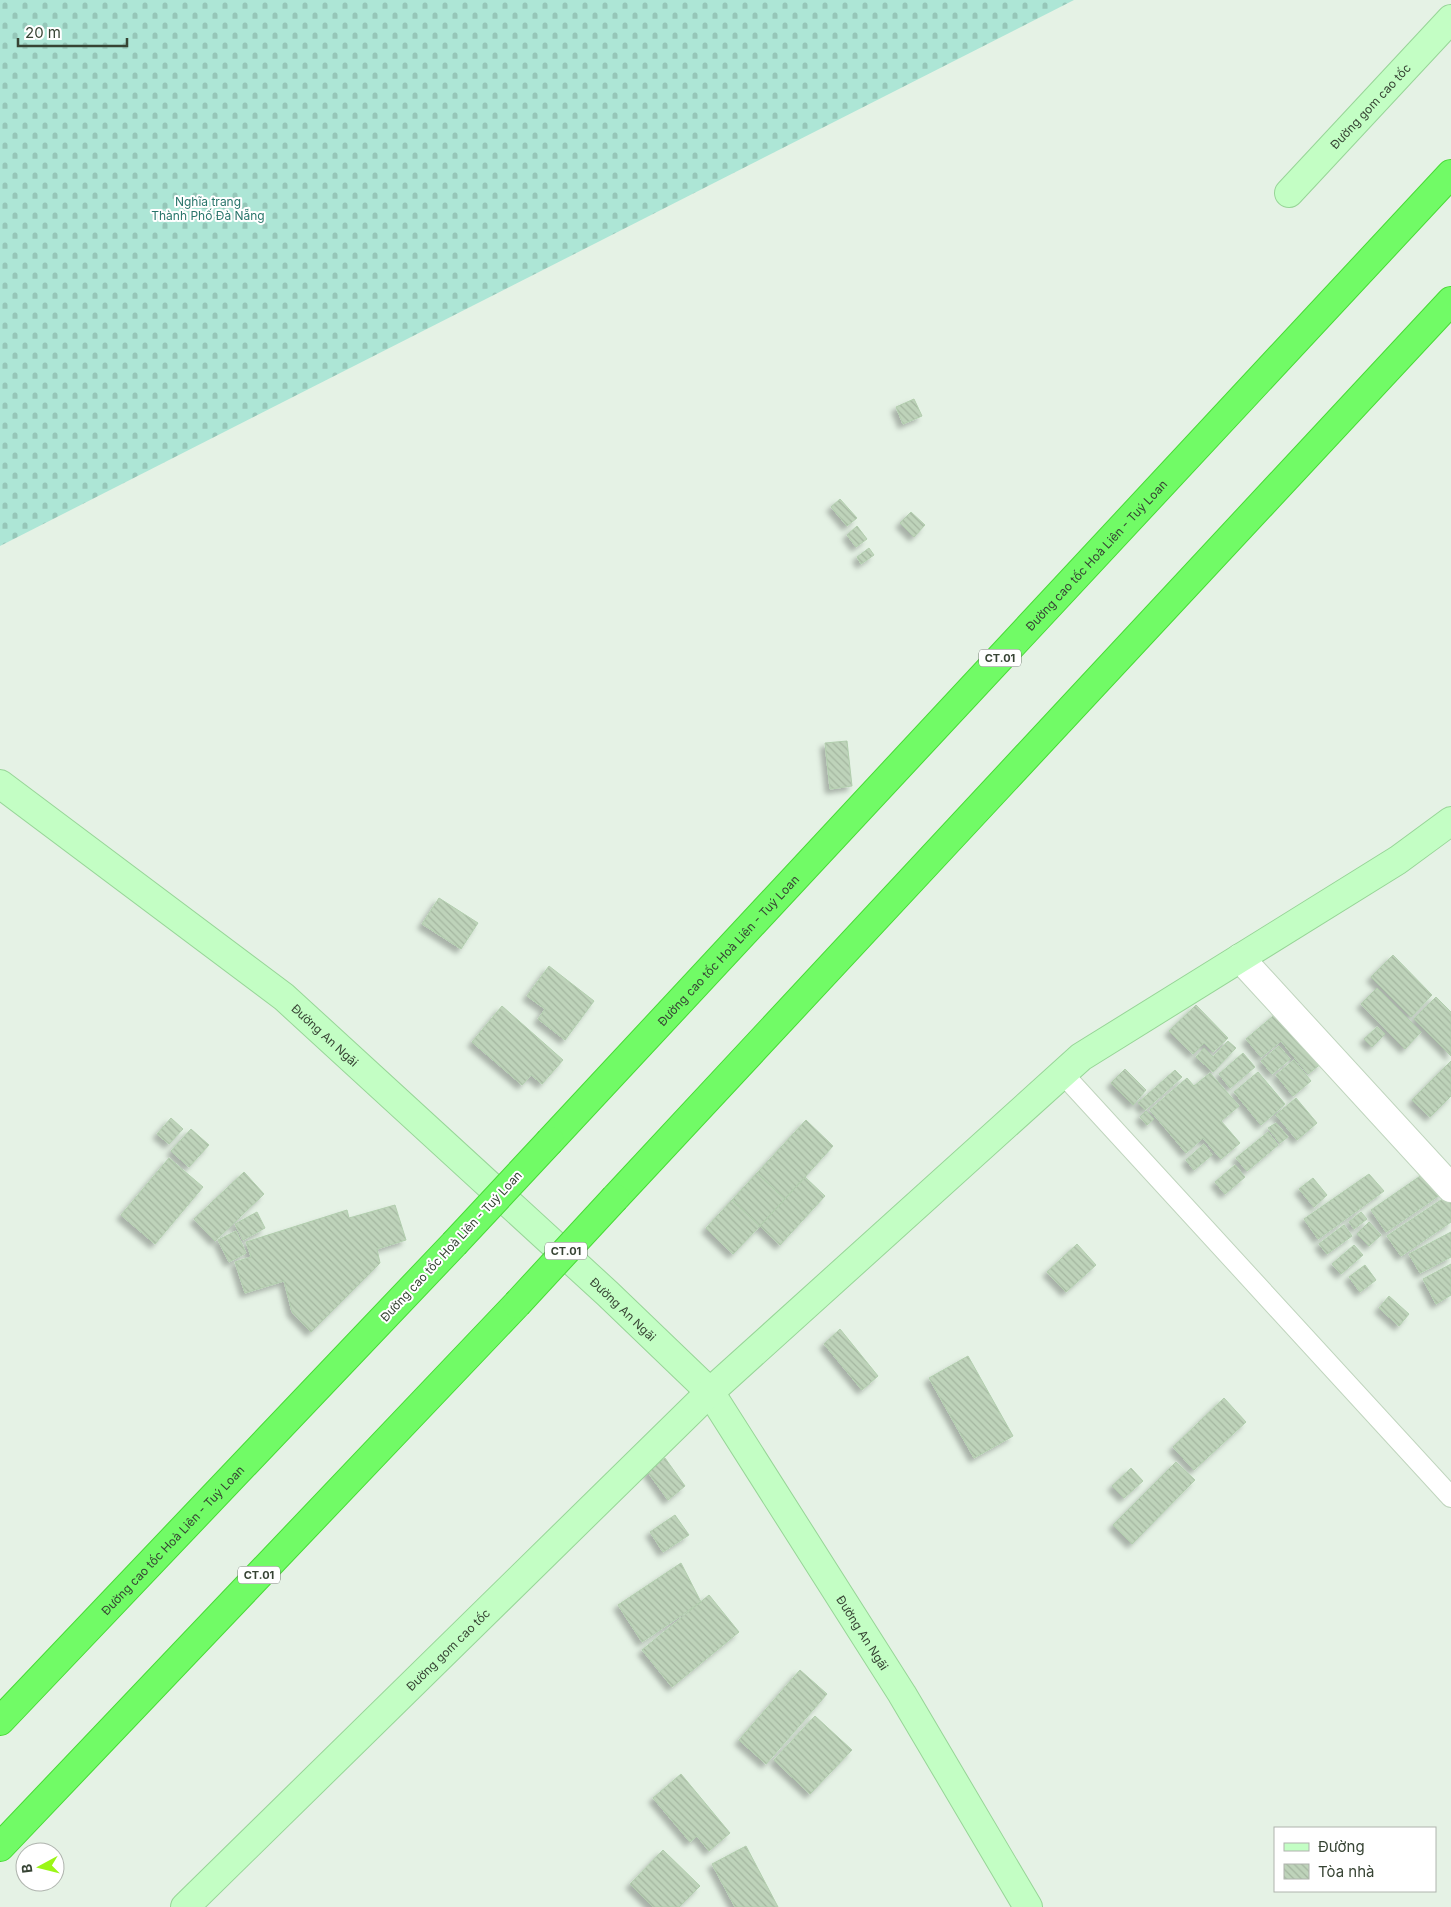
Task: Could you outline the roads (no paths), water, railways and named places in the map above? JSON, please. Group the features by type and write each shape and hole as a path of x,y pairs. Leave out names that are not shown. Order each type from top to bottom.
{"highway":[{"name":"Đường cao tốc Hoà Liên - Tuý Loan","path":"0,1721 454,1244 1451,174"},
{"name":"CT.01","path":"0,1847 517,1304 1451,301"}],"main road":[{"name":"Đường gom cao tốc","path":"1290,193 1451,19"},
{"name":"Đường An Ngãi","path":"0,784 284,998 601,1287 710,1392 902,1694 1028,1907"},
{"name":"Đường gom cao tốc","path":"185,1907 710,1392 1081,1057 1398,860 1451,821"}],"street":[{"path":"1240,958 1451,1188"}],"lane":[{"path":"1063,1074 1451,1497"}],"park label":[{"name":"Nghĩa trang Thành Phố Đà Nẵng","path":"208,208"}]}
